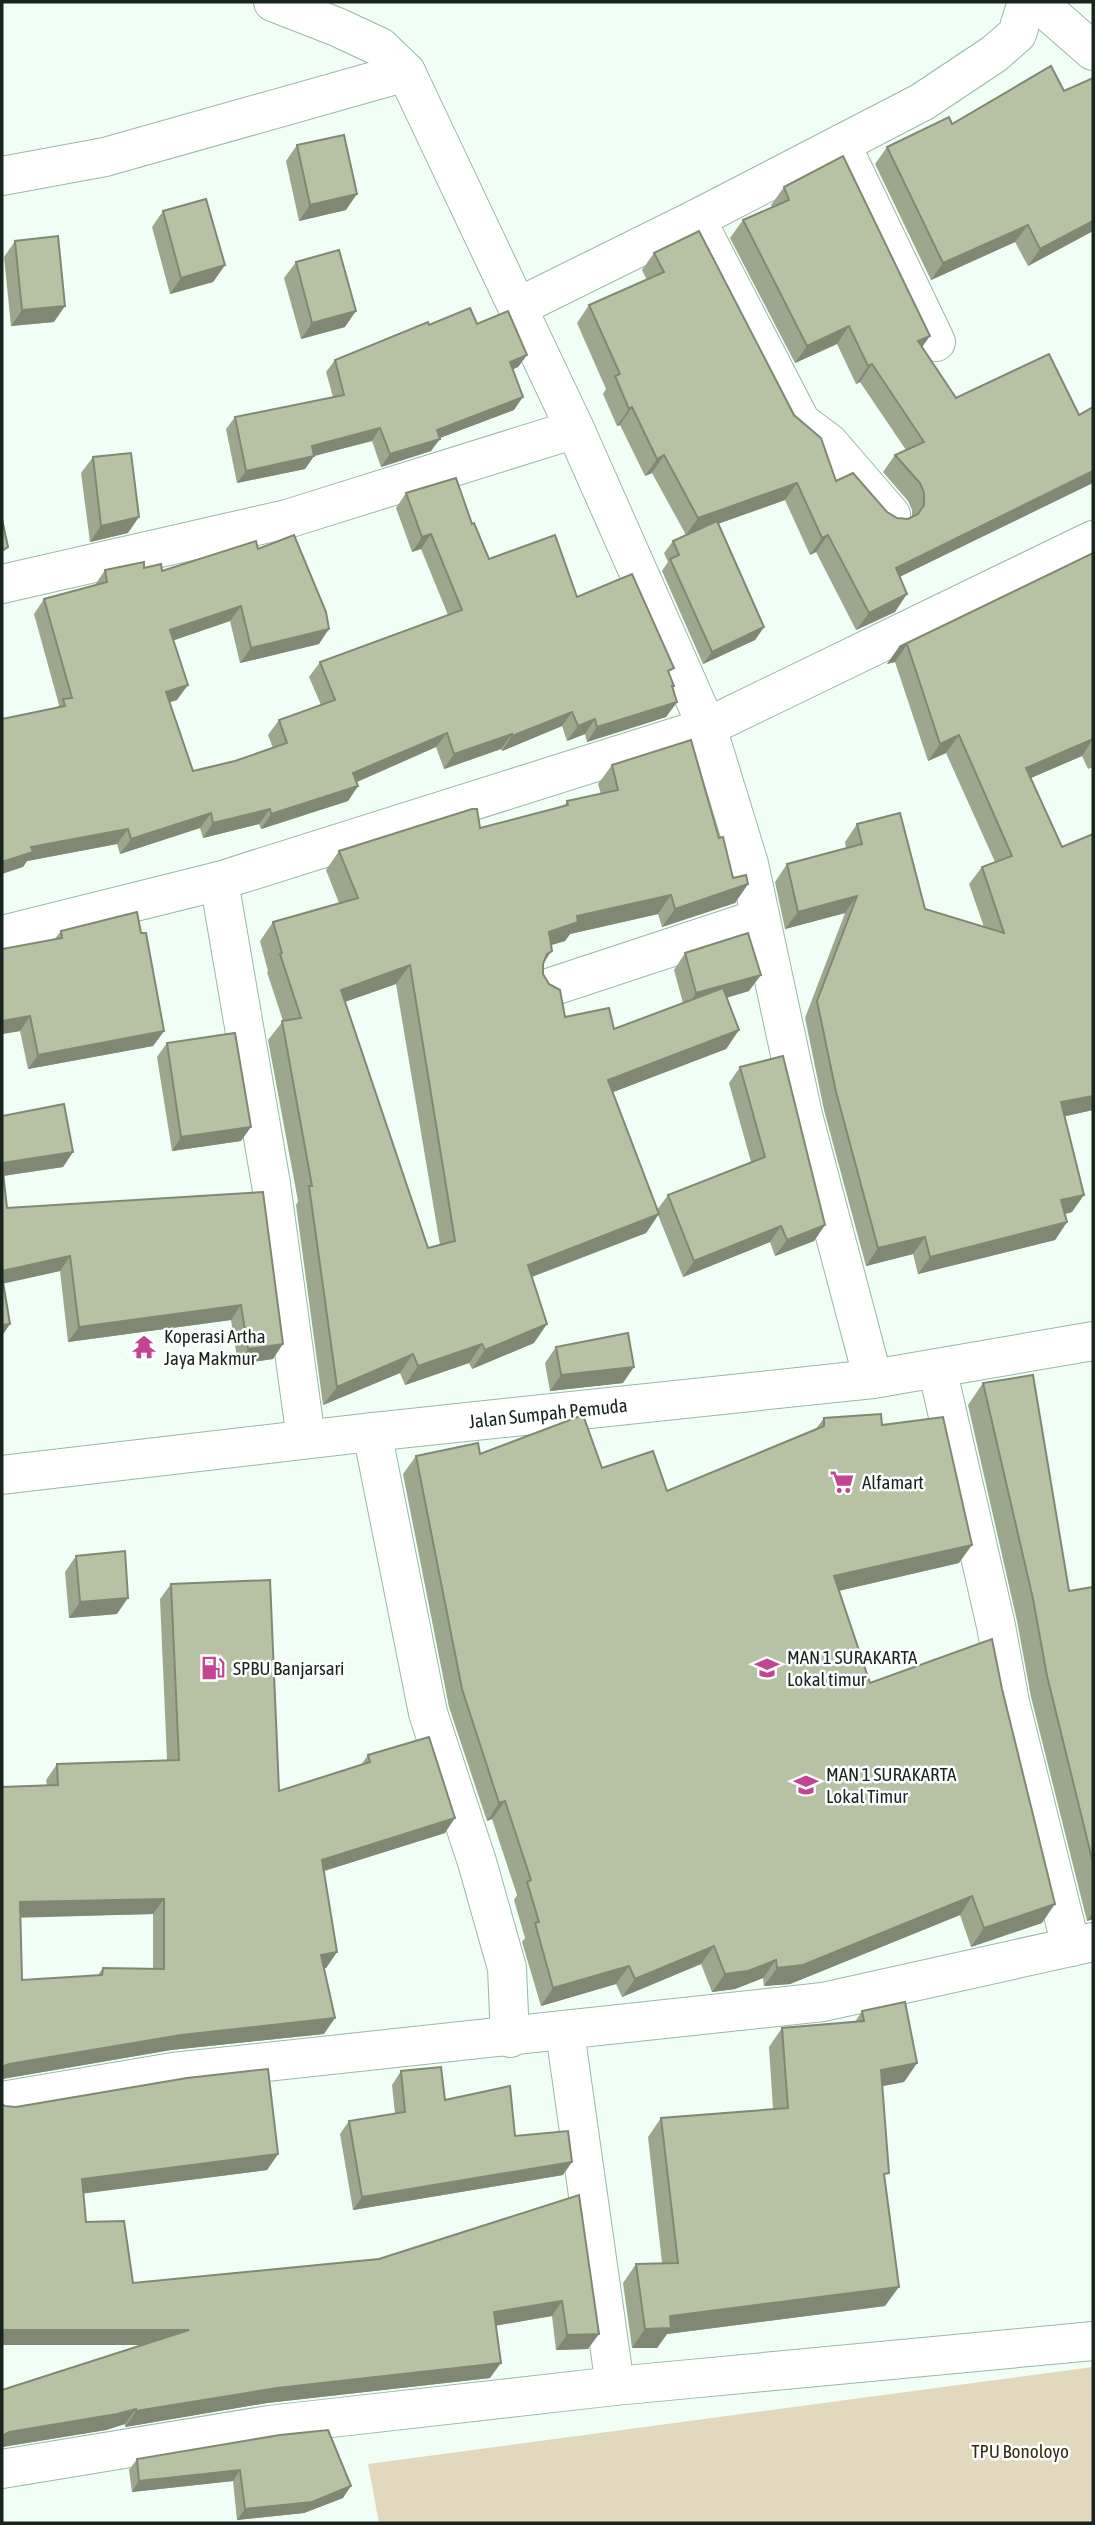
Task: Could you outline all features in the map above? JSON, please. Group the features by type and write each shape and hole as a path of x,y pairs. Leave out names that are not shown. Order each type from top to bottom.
{"main road":[{"path":"273,2 380,47 406,72 575,429 707,727 749,864 803,1115 873,1379"},
{"path":"518,307 922,102 994,54 1017,34 1027,2"},
{"path":"1037,2 1093,51"},
{"path":"2,176 105,158 406,72"},
{"path":"841,144 936,342"},
{"path":"696,219 802,422 830,443 891,515"},
{"path":"2,584 287,519 575,429"},
{"path":"2,934 219,881 707,727 1093,540"},
{"path":"219,881 271,1184 306,1439"},
{"path":"551,988 760,918"},
{"name":"Jalan Sumpah Pemuda","path":"2,1475 306,1439 873,1379 1093,1341"},
{"path":"2,2101 173,2072 823,2003 1082,1944 1010,1702 996,1626 937,1368"},
{"path":"372,1432 428,1713 477,1862 507,1968 510,2038"},
{"path":"565,2032 615,2386"},
{"path":"2,2469 269,2425 615,2386 1093,2341"}],"green space":[{"name":"TPU Bonoloyo","path":"1093,2367 1093,2523 379,2523 368,2464"}],"building":[{"path":"1051,66 1064,91 1093,78 1093,221 1040,249 1028,225 943,263 887,147 949,117 952,124"},
{"path":"344,135 357,194 310,205 297,145"},
{"path":"843,156 930,336 918,341 956,398 1049,354 1079,415 1093,407 1093,471 896,568 907,594 869,613 828,535 822,538 797,483 698,518 664,455 657,459 632,407 629,409 615,376 620,374 589,305 664,272 654,253 699,231 794,415 821,438 836,481 853,473 887,512 897,518 908,519 918,514 924,505 924,493 920,483 895,455 924,442 872,364 868,366 849,326 807,346 743,220 789,200 784,187"},
{"path":"206,199 225,265 181,278 163,211"},
{"path":"58,236 65,306 22,310 15,241"},
{"path":"339,250 356,311 312,323 296,262"},
{"path":"470,308 477,324 508,311 527,355 510,362 523,397 437,430 440,439 390,454 380,428 312,446 314,456 246,471 235,417 344,395 335,360"},
{"path":"131,453 139,517 101,526 93,457"},
{"path":"456,478 472,524 474,523 489,559 555,535 577,597 632,574 674,668 668,671 677,702 597,727 595,719 578,726 572,712 512,736 454,754 447,733 353,773 358,786 271,814 270,809 213,823 211,813 131,839 128,829 31,847 33,852 2,862 2,719 65,706 63,699 72,698 44,599 107,582 105,570 144,562 144,568 161,564 162,571 256,541 258,549 294,535 326,612 329,629 251,648 241,606 170,630 188,685 166,692 193,771 235,761 287,743 279,720 335,700 320,662 462,610 431,534 422,537 406,493"},
{"path":"2,519 8,547 2,551"},
{"path":"717,521 764,627 712,652 670,559 679,555 673,541"},
{"path":"1093,553 1093,739 1026,768 1062,847 1093,834 1093,1096 1061,1102 1084,1195 1061,1200 1067,1222 930,1257 925,1237 878,1248 836,1092 817,1001 857,896 798,912 787,864 862,844 857,824 900,813 925,909 1004,933 982,867 1012,856 959,735 940,744 907,644 899,647"},
{"path":"691,740 719,838 723,837 733,878 746,875 748,884 675,909 671,895 577,916 578,922 549,932 552,951 547,954 543,964 543,974 549,984 560,990 565,1017 609,1008 614,1029 723,988 739,1030 608,1080 659,1214 528,1265 547,1324 485,1350 482,1344 418,1366 413,1354 337,1387 309,1186 312,1186 282,1021 301,1018 280,954 282,953 273,922 358,898 339,851 472,809 477,809 480,828 568,805 567,801 618,790 612,765","holes":["410,965 455,1241 428,1248 341,990"]},
{"path":"137,912 141,933 146,933 164,1031 38,1055 30,1016 2,1021 2,949 62,938 61,931"},
{"path":"748,933 761,975 696,993 685,953"},
{"path":"235,1033 251,1127 181,1137 167,1043"},
{"path":"783,1056 825,1225 787,1240 781,1226 694,1261 668,1195 765,1157 740,1067"},
{"path":"64,1104 73,1152 2,1163 2,1116"},
{"path":"2,1163 7,1208 263,1192 283,1344 248,1349 241,1305 79,1327 70,1256 2,1271"},
{"path":"2,1276 10,1324 2,1325"},
{"path":"628,1333 634,1367 561,1375 556,1347"},
{"path":"1033,1375 1069,1591 1093,1587 1093,1863 1047,1676 1033,1599 983,1383"},
{"path":"881,1414 882,1425 943,1417 972,1545 834,1576 870,1683 992,1639 1055,1904 984,1928 972,1896 803,1965 777,1968 776,1960 748,1971 725,1974 714,1946 635,1979 629,1966 553,1988 535,1923 539,1922 527,1882 531,1880 505,1801 499,1803 462,1689 416,1456 478,1443 480,1454 583,1415 602,1468 653,1451 667,1491 824,1426 824,1418"},
{"path":"125,1551 128,1598 80,1602 76,1556"},
{"path":"270,1580 279,1791 370,1762 368,1755 429,1737 455,1818 322,1860 337,1952 321,1955 335,2018 181,2035 2,2067 2,1787 58,1785 57,1764 179,1760 171,1584","holes":["164,1899 164,1969 103,1968 102,1975 22,1980 20,1902"]},
{"path":"905,2002 917,2063 881,2070 889,2173 884,2174 899,2287 670,2316 671,2328 645,2329 636,2264 678,2263 661,2118 788,2108 782,2028 864,2021 862,2011"},
{"path":"441,2067 445,2100 510,2086 515,2136 568,2131 572,2162 362,2197 349,2121 405,2112 401,2071"},
{"path":"268,2069 278,2154 82,2179 86,2222 124,2221 133,2283 379,2259 579,2195 599,2334 567,2335 562,2301 494,2312 501,2363 277,2388 136,2409 9,2432 2,2436 2,2390 189,2330 2,2330 2,2104 16,2107 187,2078"},
{"path":"328,2430 351,2486 312,2502 245,2509 240,2470 139,2481 137,2459 280,2435"}],"place":[{"name":"Koperasi Artha Jaya Makmur","path":"144,1347"},
{"name":"Alfamart","path":"842,1482"},
{"name":"SPBU Banjarsari","path":"213,1668"},
{"name":"MAN 1 SURAKARTA Lokal timur","path":"767,1668"},
{"name":"MAN 1 SURAKARTA Lokal Timur","path":"806,1785"}]}
